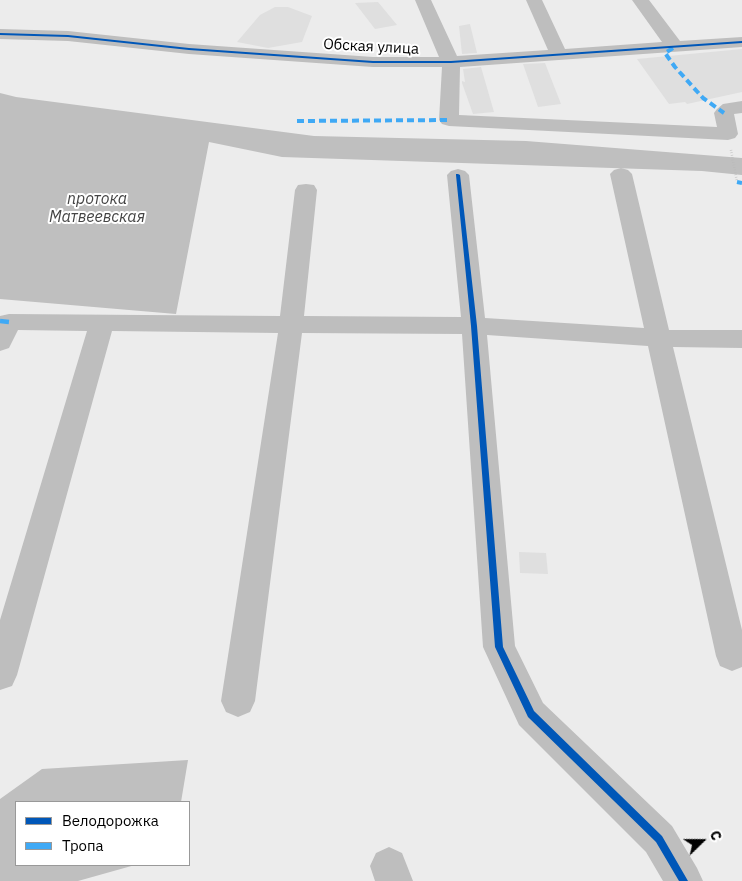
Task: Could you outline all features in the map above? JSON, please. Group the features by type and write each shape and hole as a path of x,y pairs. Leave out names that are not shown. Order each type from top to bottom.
{"street":[{"path":"423,0 451,62 449,120 735,135 724,113 730,108 742,107"},
{"path":"534,0 559,55"},
{"path":"640,0 675,47"},
{"name":"Обская улица","path":"0,34 68,36 189,49 373,62 451,62 742,42"},
{"path":"621,174 732,656"},
{"path":"458,175 474,326 499,647 531,714 659,839 684,881"},
{"path":"238,701 291,326 306,190"},
{"path":"4,332 102,323 474,326 659,338 742,338"},
{"path":"0,675 102,323"}],"path":[{"path":"735,135 737,182"}],"shaded area":[{"path":"0,0 742,0 742,881 0,881"}],"water":[{"name":"протока Матвеевская","path":"0,93 16,97 314,136 526,141 742,158 742,175 702,171 282,157 209,142 176,314 0,299"},
{"path":"188,760 181,801 15,801 15,866 131,866 78,881 0,881 0,799 42,769"}],"building":[{"path":"378,2 397,25 375,29 355,3"},
{"path":"275,7 288,7 312,16 302,42 268,48 237,42 260,15"},
{"path":"470,24 477,53 462,54 459,26"},
{"path":"742,49 742,92 687,104 685,102 669,104 637,59"},
{"path":"545,63 561,104 538,107 523,64"},
{"path":"481,67 494,112 473,114 462,83 462,81 465,82 463,69"},
{"path":"519,552 546,553 548,574 520,573"}],"marked path":[{"path":"673,48 665,53 675,67 703,98 724,113"},
{"path":"297,121 449,120"},
{"path":"737,182 742,183"},
{"path":"0,321 9,322"}],"cycle path":[{"path":"0,34 68,36 189,49 373,62 451,62 742,42"},
{"path":"458,175 474,326 499,647 531,714 659,839 684,881"}]}
